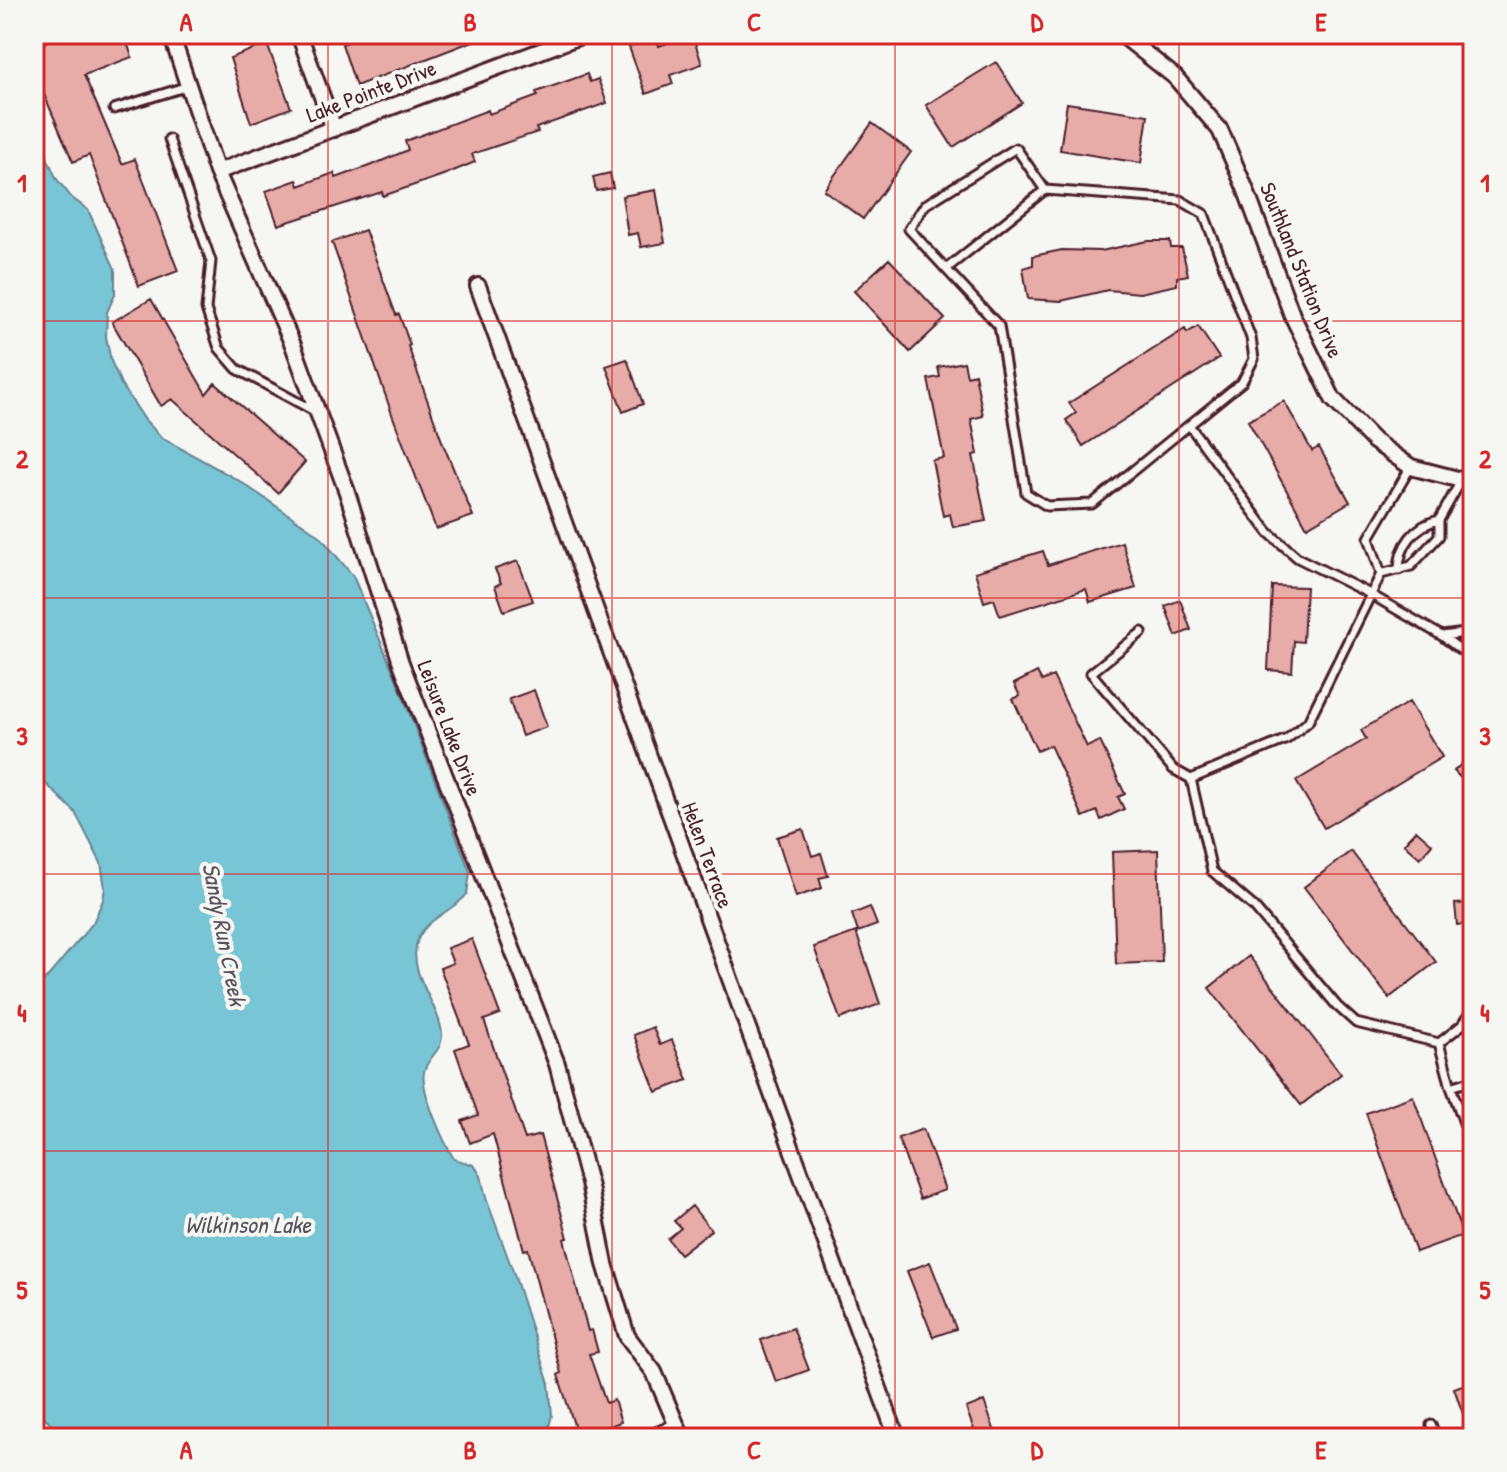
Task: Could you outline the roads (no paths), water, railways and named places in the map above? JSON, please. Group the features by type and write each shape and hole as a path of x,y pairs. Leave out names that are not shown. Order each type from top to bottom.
{"street":[{"name":"Leisure Lake Drive","path":"171,34 217,172 293,345 347,492 401,663 557,1064 590,1187 605,1264 627,1336 654,1372 679,1432"},
{"path":"299,34 334,129"},
{"name":"Lake Pointe Drive","path":"217,172 586,34"},
{"name":"Southland Station Drive","path":"1121,34 1175,77 1220,130 1292,315 1333,399 1374,441 1411,467 1467,482"},
{"name":"Helen Terrace","path":"478,286 897,1438"},
{"path":"651,1438 679,1432"}],"lane":[{"path":"114,109 188,86"},
{"path":"169,139 211,261 206,309 219,348 237,369 318,413"},
{"path":"946,269 1045,190 1180,200 1204,214 1251,338 1254,359 1242,382 1092,504 1047,506 1026,493 999,326 946,269 909,229 925,205 1016,148 1045,190"},
{"path":"1189,425 1268,532 1298,558 1370,594 1442,636 1473,659"},
{"path":"1191,779 1287,739 1308,722 1381,574 1369,538 1411,467"},
{"path":"1381,574 1411,566 1439,536 1439,520 1467,482"},
{"path":"1399,570 1399,554 1423,523 1439,520"},
{"path":"1142,632 1091,673 1173,769 1191,779 1212,871 1254,907 1337,1006 1356,1023 1439,1043"},
{"path":"1442,636 1473,632"},
{"path":"1439,1043 1462,1025 1473,1008"},
{"path":"1439,1043 1473,1148"},
{"path":"1451,1087 1473,1080"},
{"path":"1431,1425 1436,1438"}],"water":[{"name":"Wilkinson Lake","path":"34,127 56,178 72,198 88,210 115,269 115,294 107,312 106,337 111,361 121,384 145,420 162,438 238,480 320,536 353,576 396,678 470,872 467,894 424,929 416,946 417,969 442,1034 440,1045 424,1072 426,1091 439,1129 454,1159 474,1165 481,1176 549,1384 552,1415 546,1438 66,1438 34,1407 34,993 93,923 105,888 101,863 75,812 34,772"}],"water label":[{"name":"Sandy Run Creek","path":"225,934"}]}
